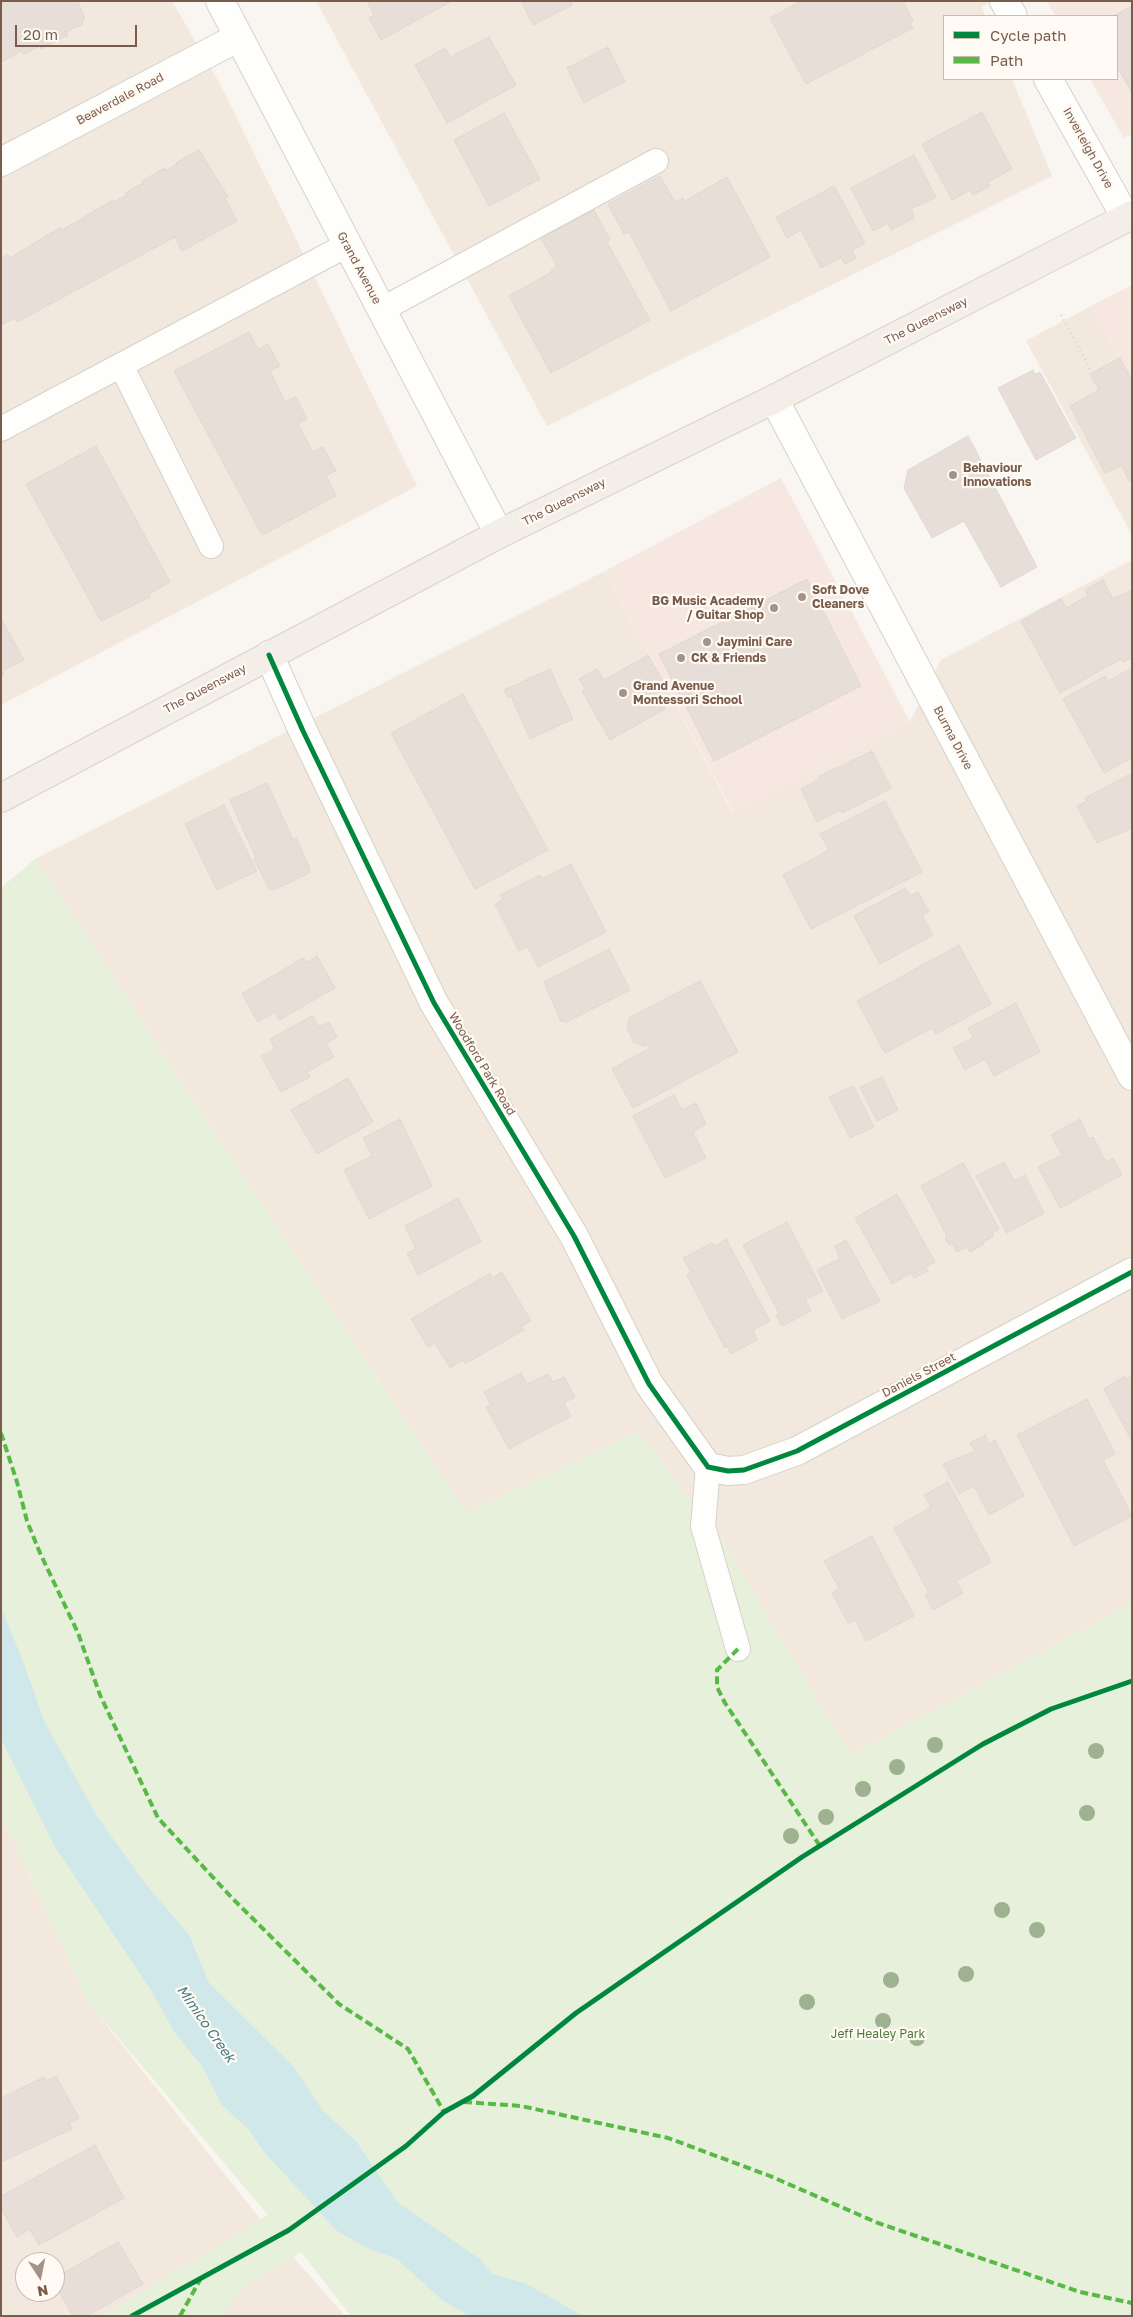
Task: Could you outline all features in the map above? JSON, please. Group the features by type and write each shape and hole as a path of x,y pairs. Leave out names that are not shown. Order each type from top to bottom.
{"main road":[{"name":"The Queensway","path":"1,798 499,534 774,399 1129,217"}],"street":[{"name":"Grand Avenue","path":"220,1 499,534"},
{"name":"Beaverdale Road","path":"1,162 239,37"},
{"name":"Inverleigh Drive","path":"1049,80 1129,217"},
{"name":"Burma Drive","path":"774,399 1132,1076"},
{"name":"Woodford Park Road","path":"269,655 303,731 434,1003 574,1236 649,1384 708,1467"},
{"name":"Daniels Street","path":"708,1467 728,1471 744,1470 797,1451 1132,1272"}],"lane":[{"path":"381,310 656,161"},
{"path":"1,428 347,245"},
{"path":"121,365 212,546"},
{"path":"708,1467 702,1526 738,1649"}],"path":[{"path":"1062,315 1090,369"}],"shaded area":[{"path":"1,1 172,1 220,84 417,486 1,705"},
{"path":"316,1 991,1 982,7 985,15 943,15 943,80 1012,80 1052,176 547,426"},
{"path":"1047,1 1132,1 1132,134 1124,138 1091,80 1118,80 1118,15 1054,15"},
{"path":"1132,285 1132,381 1091,306"},
{"path":"1091,306 1132,381 1132,535 1026,341"},
{"path":"781,478 910,722 734,814 605,571"},
{"path":"1132,560 1132,1603 851,1755 722,1540 638,1432 466,1513 35,859 605,571 733,814 910,722 941,660"},
{"path":"1,1814 88,2002 262,2221 345,2316 1,2316"}],"green space":[{"name":"Jeff Healey Park","path":"35,859 466,1513 638,1432 722,1540 851,1755 1132,1603 1132,2316 351,2316 301,2252 238,2293 221,2316 100,2316 268,2215 88,2002 1,1814 1,888"}],"water":[{"name":"Mimico Creek","path":"1,1607 44,1721 98,1818 149,1888 189,1935 209,1983 294,2067 322,2110 356,2141 397,2202 480,2259 492,2274 527,2284 583,2316 469,2316 442,2300 397,2259 367,2248 337,2231 264,2152 250,2131 222,2105 202,2066 175,2033 151,1990 55,1847 1,1739"}],"building":[{"path":"1,1 77,1 85,18 82,20 83,24 66,32 68,35 41,49 40,46 24,54 22,51 1,62"},
{"path":"367,1 452,1 381,40 369,18 374,15"},
{"path":"521,1 571,1 572,5 533,25"},
{"path":"801,1 907,1 904,3 913,21 910,23 913,28 806,84 770,18"},
{"path":"1132,6 1132,93 1118,68 1118,15 1115,15"},
{"path":"489,37 516,85 447,123 415,65 445,48 451,57"},
{"path":"608,47 625,81 584,103 567,68"},
{"path":"982,112 1012,169 988,182 990,186 973,195 970,190 952,200 922,144"},
{"path":"504,113 540,179 489,206 454,140"},
{"path":"199,150 228,197 225,198 237,221 182,251 175,237 17,322 15,318 1,325 1,258 8,255 10,258 61,227 62,230 113,200 114,202 127,195 125,193 143,183 142,181 164,168 165,171"},
{"path":"914,155 936,197 911,209 914,218 891,230 888,223 873,231 851,188"},
{"path":"660,176 675,202 683,198 685,201 727,177 770,257 671,311 629,232 624,234 608,204"},
{"path":"834,186 865,243 852,251 856,258 845,264 841,257 821,268 801,230 787,238 776,217"},
{"path":"594,210 610,240 607,242 650,320 551,373 509,296 552,272 551,270 557,266 541,238"},
{"path":"249,332 258,349 268,344 280,366 270,371 285,402 296,397 307,419 298,424 313,452 323,447 336,471 326,475 336,496 262,535 174,371"},
{"path":"1120,358 1132,380 1132,479 1129,481 1122,465 1105,473 1070,406 1099,390 1090,374"},
{"path":"1033,370 1035,374 1040,372 1076,438 1036,460 998,388"},
{"path":"968,436 1037,567 1001,587 964,521 932,538 904,488 908,470"},
{"path":"96,446 170,582 149,594 150,597 101,621 26,484"},
{"path":"807,579 861,686 714,761 659,654"},
{"path":"1103,580 1113,599 1132,590 1132,658 1123,662 1121,659 1060,693 1021,621 1061,599 1066,608 1088,596 1085,590"},
{"path":"1,618 24,660 2,671 4,675 1,677"},
{"path":"648,655 668,689 656,695 665,709 610,740 582,691 585,689 579,679 597,669 604,680"},
{"path":"1132,668 1132,758 1104,773 1063,699 1105,676 1108,681"},
{"path":"550,669 573,719 530,739 511,696 508,698 504,690"},
{"path":"463,694 548,850 475,889 391,733"},
{"path":"872,751 891,788 842,813 840,810 817,822 801,789 820,779 818,777"},
{"path":"1132,773 1132,828 1097,843 1077,806 1087,801 1085,798"},
{"path":"267,783 293,840 296,838 310,869 309,873 274,890 269,889 254,859 256,858 230,800"},
{"path":"885,801 922,872 811,929 783,875 829,850 820,834"},
{"path":"224,805 257,871 217,890 185,824"},
{"path":"571,864 606,932 538,967 528,947 519,951 495,904 503,900 500,895 540,875 543,878"},
{"path":"905,888 910,896 918,892 929,912 922,915 933,935 880,964 854,916"},
{"path":"959,945 991,1004 936,1034 932,1028 885,1053 857,1001"},
{"path":"609,949 630,990 565,1023 563,1020 561,1022 544,982"},
{"path":"317,956 335,988 279,1020 275,1012 258,1022 242,994 303,958 306,963"},
{"path":"700,981 738,1052 633,1108 612,1069 650,1048 648,1044 644,1046 634,1043 627,1027 630,1017"},
{"path":"1016,1003 1040,1052 994,1076 985,1059 965,1070 953,1048 973,1038 968,1028"},
{"path":"312,1016 319,1027 329,1022 337,1037 326,1043 334,1057 307,1072 310,1077 281,1092 261,1056 275,1049 270,1039"},
{"path":"882,1077 898,1110 877,1121 860,1087"},
{"path":"348,1078 373,1122 317,1154 291,1110"},
{"path":"853,1086 874,1127 850,1138 829,1097"},
{"path":"674,1095 682,1110 696,1103 706,1124 693,1132 706,1158 665,1178 633,1116"},
{"path":"400,1119 432,1186 369,1219 344,1170 372,1156 363,1138"},
{"path":"1080,1119 1089,1139 1093,1137 1106,1162 1113,1158 1122,1175 1060,1208 1038,1167 1062,1155 1051,1135"},
{"path":"1004,1162 1014,1181 1025,1175 1044,1213 1007,1233 976,1176"},
{"path":"963,1163 999,1229 992,1233 994,1236 983,1242 984,1244 970,1252 967,1247 957,1252 952,1243 949,1245 945,1238 947,1236 921,1186"},
{"path":"897,1194 935,1262 925,1267 928,1271 914,1278 911,1273 892,1284 855,1218"},
{"path":"458,1198 481,1241 418,1275 407,1253 416,1249 405,1226"},
{"path":"787,1222 823,1291 805,1300 811,1311 782,1326 776,1315 779,1313 743,1245"},
{"path":"726,1239 770,1321 753,1330 757,1340 731,1354 727,1346 725,1348 687,1275 691,1272 683,1258 712,1243 715,1246"},
{"path":"846,1240 880,1301 842,1319 817,1270 840,1259 835,1246"},
{"path":"502,1272 531,1321 521,1326 524,1330 465,1364 463,1360 450,1368 435,1343 428,1347 411,1319 490,1273 492,1278"},
{"path":"521,1373 527,1384 548,1374 553,1382 564,1377 575,1397 564,1403 571,1416 509,1449 486,1407 491,1405 484,1392"},
{"path":"1125,1376 1126,1379 1132,1376 1132,1441 1104,1389"},
{"path":"1087,1399 1115,1454 1103,1460 1132,1516 1074,1546 1017,1435"},
{"path":"985,1435 989,1444 995,1440 1024,1496 989,1515 974,1486 959,1494 943,1464 975,1451 970,1443"},
{"path":"948,1482 991,1562 956,1581 963,1593 933,1610 925,1595 929,1593 894,1528 931,1507 924,1495"},
{"path":"872,1536 914,1616 866,1641 855,1620 848,1623 832,1593 839,1588 824,1561"},
{"path":"56,2076 79,2118 69,2124 72,2129 1,2162 1,2098 44,2077 46,2081"},
{"path":"95,2145 124,2198 39,2245 30,2229 17,2237 1,2208 1,2196"},
{"path":"118,2242 143,2284 87,2316 73,2316 65,2302 65,2272"}],"marked path":[{"path":"1,1433 27,1521 40,1553 78,1633 100,1695 158,1818 233,1899 339,2004 408,2049 444,2112"},
{"path":"738,1649 717,1670 717,1687 725,1703 820,1846"},
{"path":"464,2102 521,2106 668,2138 770,2176 878,2223 1080,2292 1132,2303"},
{"path":"180,2316 200,2280"}],"cycle path":[{"path":"269,655 303,731 434,1003 574,1236 649,1384 708,1467 728,1471 744,1470 797,1451 1132,1272"},
{"path":"132,2316 289,2230 406,2146 444,2112 473,2096 576,2013 802,1857 983,1744 1051,1709 1132,1681"}],"place":[{"name":"Behaviour Innovations","path":"953,475"},
{"name":"Soft Dove Cleaners","path":"802,597"},
{"name":"BG Music Academy / Guitar Shop","path":"774,608"},
{"name":"Jaymini Care","path":"707,642"},
{"name":"CK & Friends","path":"681,658"},
{"name":"Grand Avenue Montessori School","path":"623,693"}]}
